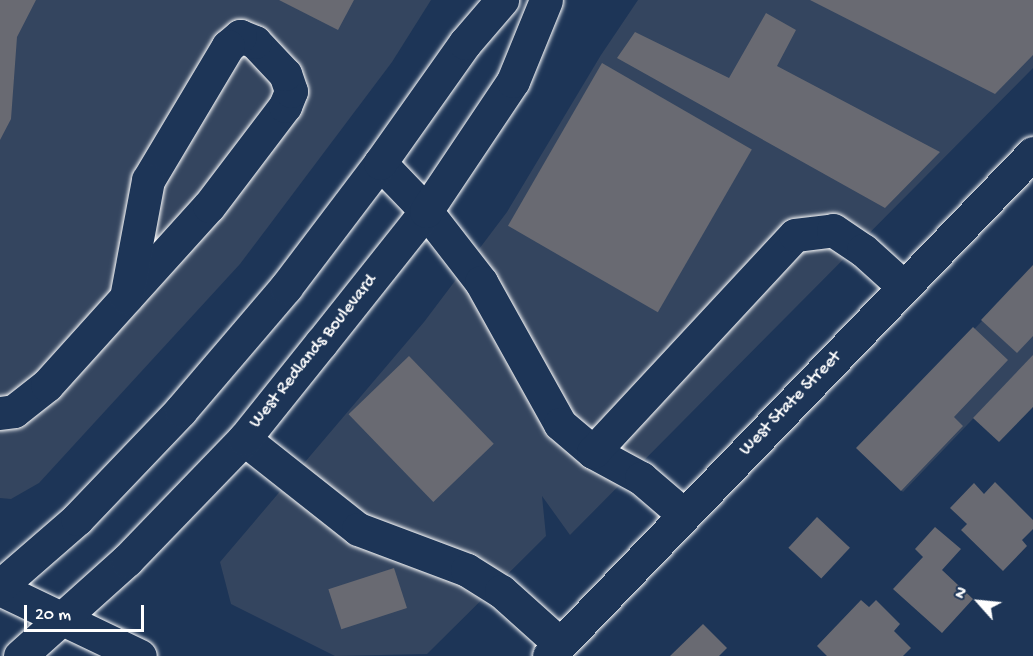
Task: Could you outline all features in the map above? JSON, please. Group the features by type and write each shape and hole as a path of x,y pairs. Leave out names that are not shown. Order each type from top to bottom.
{"main road":[{"path":"128,650 61,620 0,588 77,519 181,410 286,287 380,163 465,43 502,0"},
{"name":"West Redlands Boulevard","path":"20,656 128,560 244,439 426,212 513,81 546,0"},
{"path":"0,413 14,411 47,385 209,206 285,106 291,91 285,74 255,42 240,36 228,46 148,180 126,297"},
{"name":"West State Street","path":"554,650 1033,153"},
{"path":"380,163 426,212 481,282 560,424 593,452 641,478 683,514"},
{"path":"593,452 795,235 833,230 863,250 904,287"},
{"path":"244,439 358,529 467,570 501,591 554,650"}],"shaded area":[{"path":"0,0 431,0 392,62 240,264 39,483 11,499 0,498"},
{"path":"638,0 1033,0 1033,68 570,535 542,496 546,536 427,654 335,656 231,604 220,562 424,322 507,212 601,55"},
{"path":"1033,268 1033,356 903,492 860,448"}],"building":[{"path":"0,0 36,0 17,37 11,119 0,140"},
{"path":"279,0 354,0 338,30"},
{"path":"810,0 1033,0 1033,55 995,94"},
{"path":"766,13 796,30 777,66 940,152 885,208 617,58 635,32 729,78"},
{"path":"602,63 752,150 658,312 508,226"},
{"path":"1033,265 1033,336 1017,353 981,320"},
{"path":"973,327 1008,360 954,417 963,426 901,491 856,448"},
{"path":"1033,355 1033,407 999,442 973,418"},
{"path":"409,356 494,444 433,502 349,414"},
{"path":"995,482 1033,520 1033,529 1022,540 1027,546 1003,571 961,530 967,524 950,508 974,483 984,494"},
{"path":"817,517 850,548 821,578 788,548"},
{"path":"935,527 961,549 942,570 973,599 942,633 893,589 923,557 915,549"},
{"path":"394,568 407,608 341,629 328,589"},
{"path":"861,600 869,607 876,600 900,624 894,631 911,648 903,656 827,656 817,646"},
{"path":"703,624 727,648 719,656 670,656"}]}
